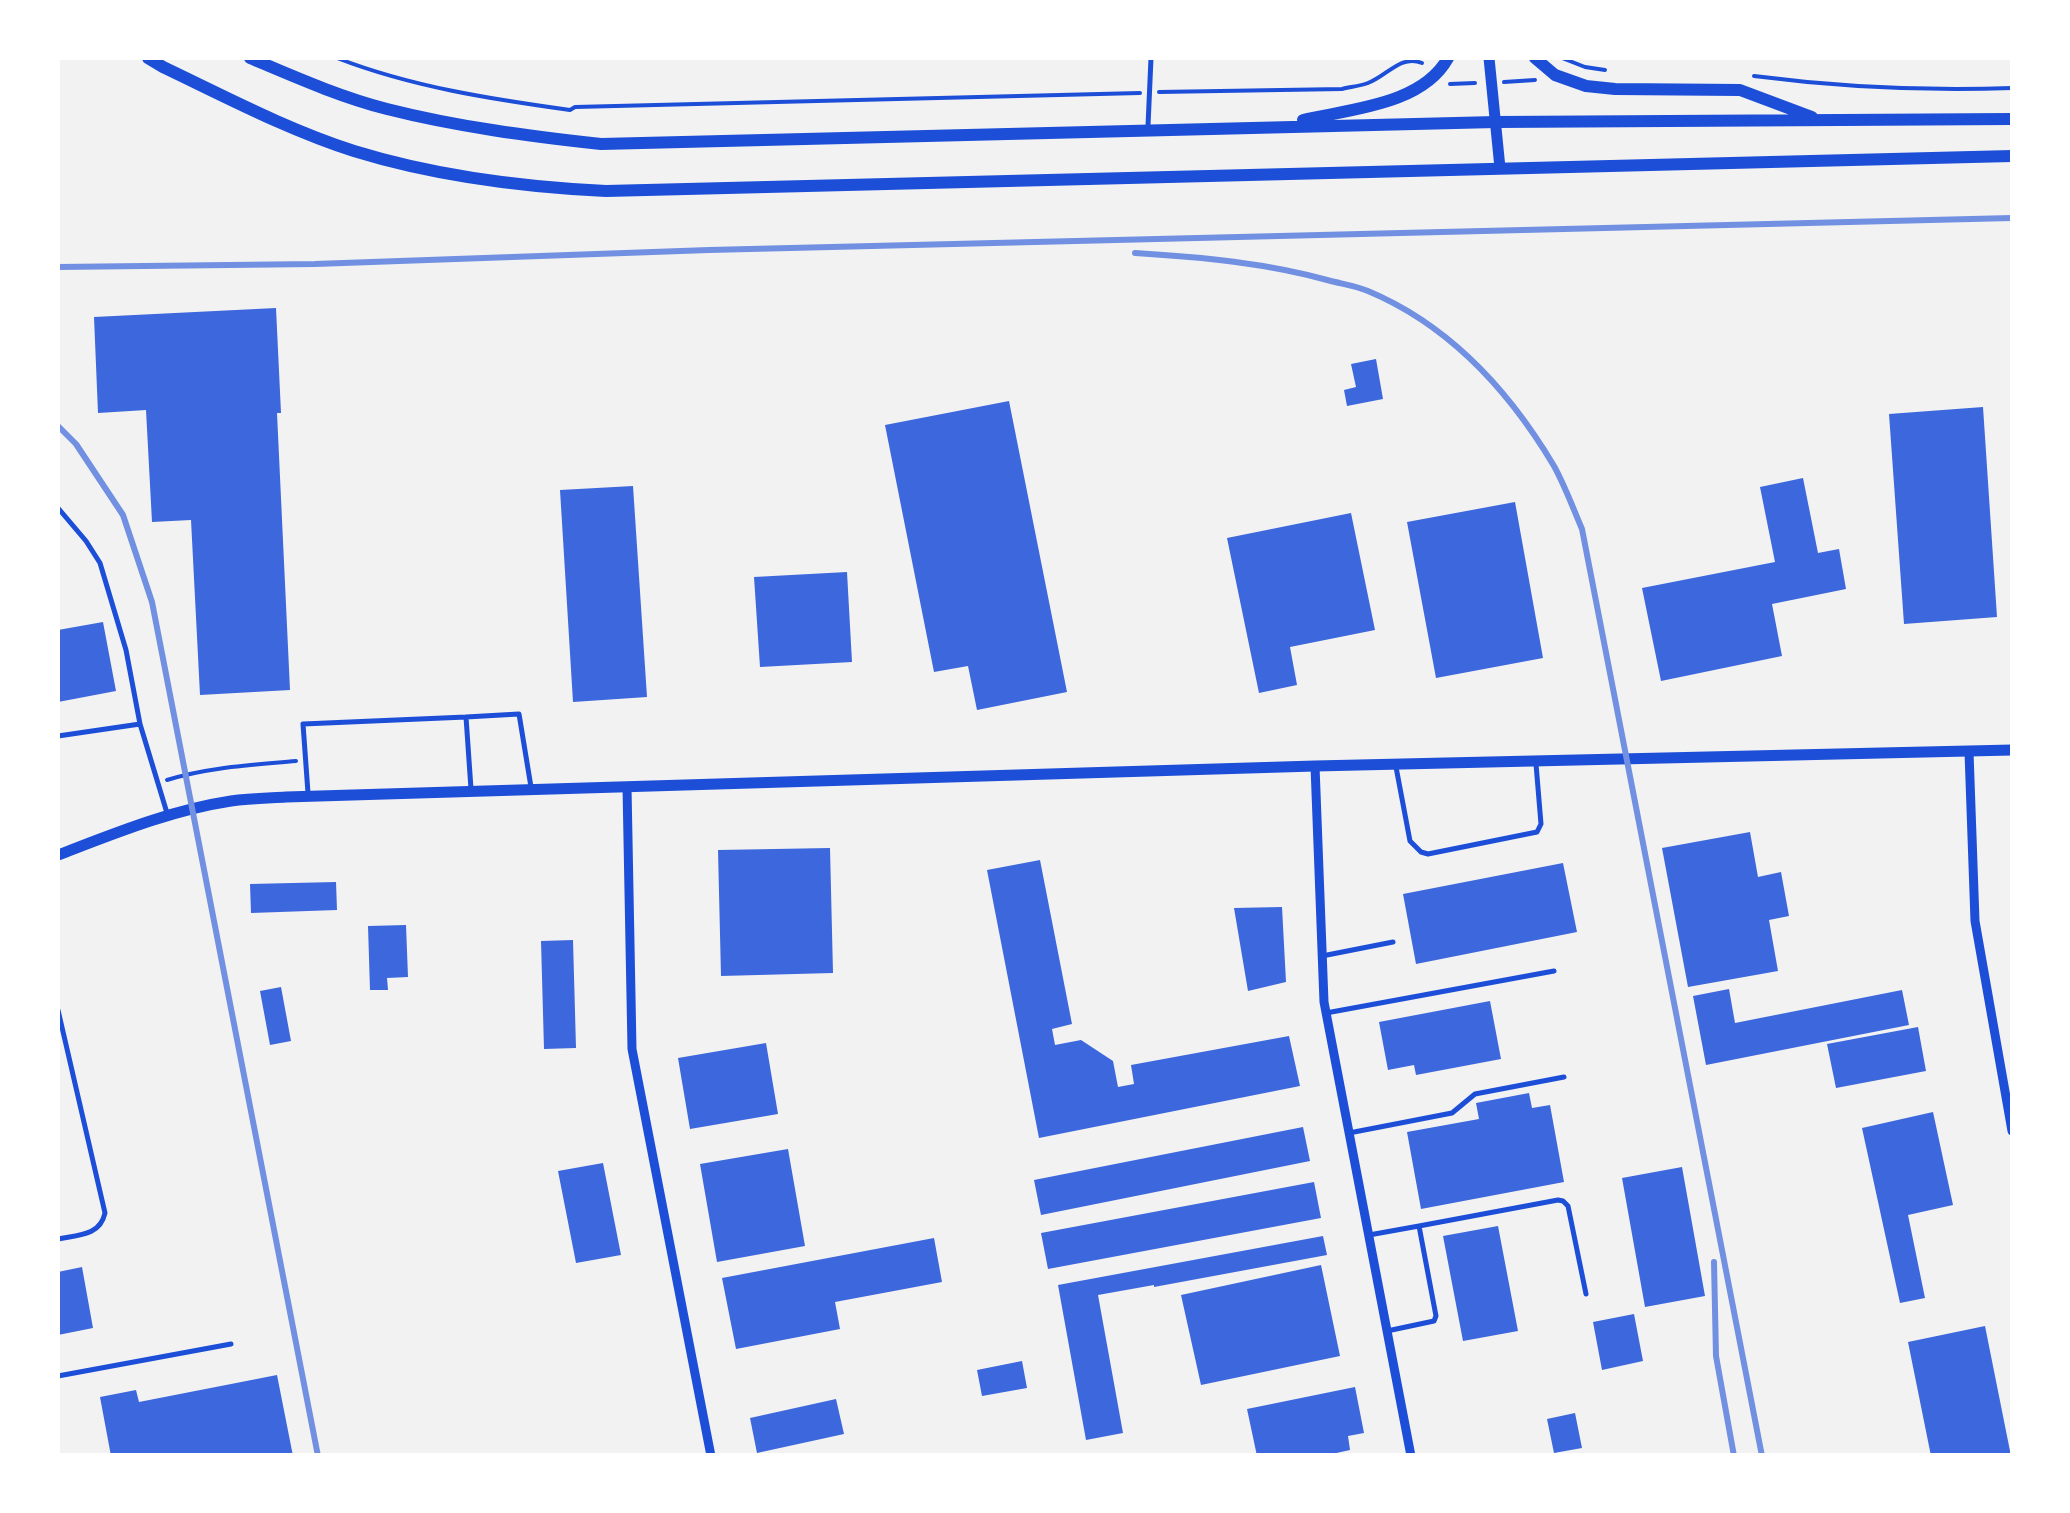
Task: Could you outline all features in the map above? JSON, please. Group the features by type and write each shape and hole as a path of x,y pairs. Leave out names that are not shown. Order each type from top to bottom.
{"main road":[{"path":"148,58 294,128 355,151 486,180 606,191 2012,154"},
{"path":"250,58 385,109 480,130 601,144 1496,122 2012,119"},
{"path":"1276,126 1388,100 1415,89 1448,58"},
{"path":"1536,58 1555,75 1586,86 1740,90 1819,120"}],"street":[{"path":"1489,58 1500,168"},
{"path":"58,855 168,817 232,801 309,796 2012,750"},
{"path":"1968,752 1975,921 2012,1131"},
{"path":"1315,766 1326,1013 1411,1456"},
{"path":"627,787 632,1049 711,1456"}],"lane":[{"path":"1147,130 1151,58"},
{"path":"58,508 100,562 126,650 140,724 168,817"},
{"path":"309,796 304,724 519,714 532,790"},
{"path":"466,717 471,792"},
{"path":"58,736 140,724"},
{"path":"1395,764 1410,841 1428,854 1537,832 1541,824 1536,762"},
{"path":"1322,956 1393,942"},
{"path":"1326,1013 1554,971"},
{"path":"58,1010 105,1213 103,1222 93,1232 58,1239"},
{"path":"58,1062 69,1060"},
{"path":"1349,1133 1452,1114 1474,1094 1564,1077"},
{"path":"1369,1235 1563,1201 1568,1206 1586,1294"},
{"path":"1387,1331 1434,1321 1436,1316 1419,1226"},
{"path":"58,1376 231,1344"}],"path":[{"path":"337,58 428,86 570,110 1342,88 1370,82 1404,61 1413,60 1435,74"},
{"path":"1562,58 1616,72"},
{"path":"1747,75 1796,82 1956,90 2012,88"},
{"path":"158,783 186,774 304,760"}],"building":[{"path":"276,308 290,690 200,695 191,520 152,522 146,410 98,413 94,317"},
{"path":"1376,359 1383,399 1347,406 1344,390 1356,387 1351,364"},
{"path":"1009,401 1067,692 977,710 968,666 934,672 885,425"},
{"path":"1983,407 1997,617 1904,624 1889,414"},
{"path":"1803,478 1818,553 1839,549 1846,589 1772,604 1782,656 1661,681 1642,588 1775,562 1760,487"},
{"path":"633,486 647,697 573,702 560,490"},
{"path":"1515,502 1543,658 1436,678 1407,522"},
{"path":"1351,513 1375,630 1290,647 1297,685 1259,693 1227,538"},
{"path":"847,572 852,662 760,667 754,577"},
{"path":"103,622 116,691 58,702 58,630"},
{"path":"1750,832 1758,877 1781,872 1789,916 1769,920 1778,971 1688,987 1662,848"},
{"path":"830,848 833,973 721,976 718,850"},
{"path":"1040,860 1072,1024 1052,1029 1055,1045 1081,1040 1113,1061 1118,1087 1134,1084 1131,1065 1289,1036 1300,1086 1039,1138 987,870"},
{"path":"1563,863 1577,932 1416,964 1403,894"},
{"path":"336,882 337,910 251,913 250,884"},
{"path":"1282,907 1286,982 1248,991 1234,908"},
{"path":"406,925 408,977 387,978 388,990 370,990 368,926"},
{"path":"573,940 576,1048 544,1049 541,941"},
{"path":"281,987 291,1041 270,1045 260,991"},
{"path":"1729,989 1735,1023 1902,990 1909,1025 1706,1065 1693,996"},
{"path":"1490,1001 1501,1059 1416,1075 1414,1065 1388,1070 1379,1022"},
{"path":"1918,1027 1926,1071 1836,1088 1827,1044"},
{"path":"766,1043 778,1114 690,1129 678,1058"},
{"path":"1529,1093 1532,1108 1550,1105 1564,1182 1421,1209 1407,1132 1479,1119 1476,1103"},
{"path":"1933,1112 1953,1205 1908,1215 1925,1298 1900,1303 1862,1128"},
{"path":"1303,1127 1310,1161 1041,1215 1034,1180"},
{"path":"788,1149 805,1246 717,1262 700,1164"},
{"path":"603,1163 621,1255 576,1263 558,1171"},
{"path":"1682,1167 1705,1296 1645,1307 1622,1178"},
{"path":"1314,1182 1321,1218 1048,1269 1041,1233"},
{"path":"1498,1226 1518,1331 1463,1341 1443,1236"},
{"path":"1323,1236 1327,1255 1098,1295 1123,1433 1086,1440 1058,1285"},
{"path":"934,1238 942,1282 835,1302 840,1329 736,1349 722,1278"},
{"path":"1321,1265 1340,1356 1201,1385 1181,1295"},
{"path":"82,1267 93,1328 58,1335 58,1272"},
{"path":"1634,1314 1643,1361 1602,1370 1593,1322"},
{"path":"1985,1326 2011,1456 1931,1456 1908,1342"},
{"path":"1022,1361 1027,1388 982,1396 977,1370"},
{"path":"277,1375 293,1456 111,1456 100,1397 136,1390 139,1402"},
{"path":"1355,1387 1364,1433 1348,1436 1350,1450 1323,1456 1257,1456 1247,1409"},
{"path":"836,1399 844,1434 757,1453 750,1418"},
{"path":"1575,1413 1582,1448 1554,1453 1547,1419"}],"railway":[{"path":"58,267 315,264 709,250 2012,218"},
{"path":"1135,253 1283,270 1359,288 1397,305 1451,342 1497,387 1558,474 1582,529 1762,1456"},
{"path":"58,426 76,444 123,515 152,602 318,1456"},
{"path":"1714,1262 1716,1356 1734,1456"}]}
